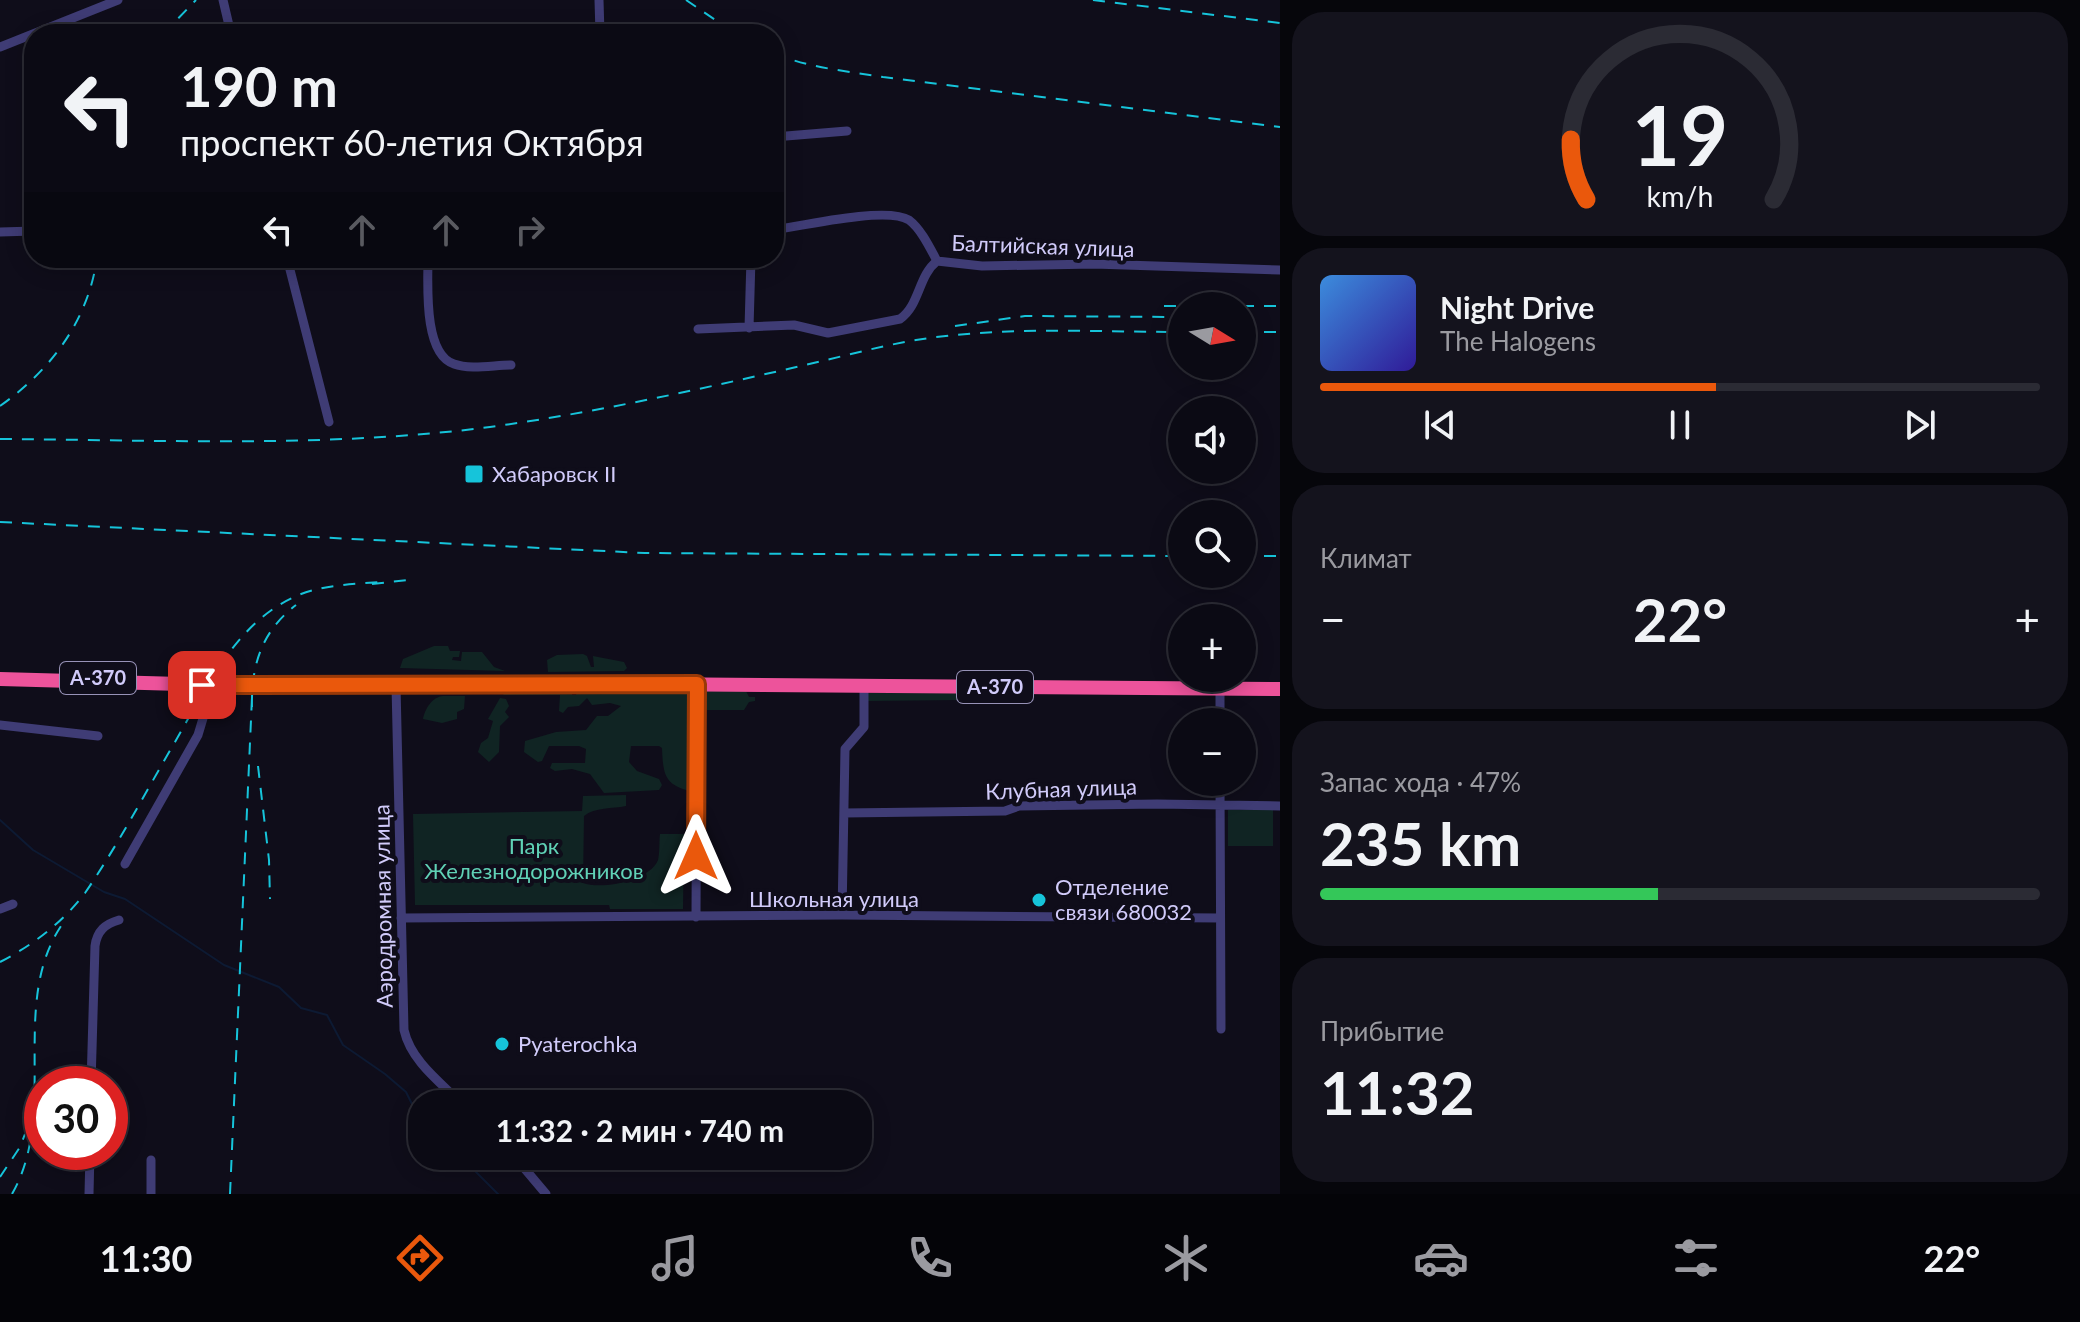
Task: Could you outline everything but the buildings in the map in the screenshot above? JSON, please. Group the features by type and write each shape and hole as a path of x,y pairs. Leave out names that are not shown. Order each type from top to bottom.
{"highway":[{"name":"А-370","path":"0,673 213,685 1168,688"},
{"name":"А-370","path":"0,679 195,684"},
{"name":"А-370","path":"1256,689 1280,689"}],"street":[{"path":"58,24 118,0"},
{"path":"223,0 229,24"},
{"path":"599,0 600,24"},
{"path":"0,47 24,37"},
{"path":"784,136 847,131"},
{"path":"784,228 824,221 900,216 915,226 937,261"},
{"path":"0,232 24,231"},
{"name":"Балтийская улица","path":"698,329 794,325 828,333 900,319 908,313 926,272 937,261 982,266 1094,264 1280,270"},
{"path":"290,268 329,422"},
{"path":"428,268 428,321 436,344 449,362 458,365 511,365"},
{"path":"749,328 751,268"},
{"path":"696,917 697,684"},
{"path":"125,864 198,735 213,685"},
{"name":"Аэродромная улица","path":"396,686 401,828 402,1015 407,1041 420,1063 448,1090"},
{"path":"842,915 845,749 864,727 864,686"},
{"path":"0,725 98,736"},
{"path":"1220,796 1221,1029"},
{"name":"Клубная улица","path":"844,813 1005,811 1019,806 1280,806"},
{"path":"0,909 13,904"},
{"name":"Школьная улица","path":"401,918 842,915 1220,918"},
{"path":"92,1066 95,946 101,931 110,922 119,920"},
{"path":"151,1160 151,1194"},
{"path":"89,1194 90,1170"},
{"path":"525,1170 544,1193"}],"green space":[{"path":"434,646 448,646 450,651 460,651 459,657 452,660 461,661 462,652 482,652 494,667 505,671 400,668 403,659"},
{"path":"583,654 591,667 594,667 593,656 624,662 627,668 624,671 548,672 547,660 557,655"},
{"path":"643,690 646,693 688,690 695,700 693,792 668,779 659,746 631,746 629,762 637,771 659,779 662,785 659,790 604,793 590,774 572,769 555,771 550,768 552,763 585,763 586,749 579,746 549,746 542,761 538,762 524,752 525,741 556,732 586,730 597,716 608,716 621,706 610,703 592,705 587,698 579,706 568,707 563,713 559,711 560,695 503,695 506,691 572,691 572,695 576,695 577,691"},
{"path":"705,691 746,691 749,697 755,697 755,701 749,702 744,710 705,710 701,707 701,696"},
{"path":"868,693 968,693 960,700 866,701"},
{"path":"443,696 465,696 464,709 457,712 457,719 442,723 423,719 430,704"},
{"path":"500,698 506,699 509,706 505,712 509,717 500,726 499,752 489,762 478,752 481,743 488,738 493,721 488,719"},
{"name":"Парк Железнодорожников","path":"626,795 626,806 598,810 584,816 583,883 613,884 636,878 658,860 660,834 684,834 683,909 610,909 609,905 415,905 413,814 582,811 583,796"},
{"path":"1228,810 1273,810 1273,846 1228,846"}],"waterway":[{"path":"0,820 33,850 104,892 125,899 224,965 279,987 301,1008 327,1015 343,1045 385,1074 408,1096"},
{"path":"474,1170 498,1194"}],"railway":[{"path":"173,24 196,0"},
{"path":"686,0 721,24"},
{"path":"1093,0 1280,23"},
{"path":"784,57 814,66 883,77 1280,127"},
{"path":"0,406 35,377 64,342 85,303 95,268"},
{"path":"1256,306 1280,306"},
{"path":"955,326 1025,316 1168,317"},
{"path":"0,439 245,441 429,434 604,408 916,340 1015,331 1168,332"},
{"path":"1256,332 1280,332"},
{"path":"0,522 645,553 1168,556"},
{"path":"1256,556 1280,556"},
{"path":"372,584 408,580"},
{"path":"0,962 46,932 85,893 210,681 254,625 292,598 313,590 381,582"},
{"path":"252,707 254,677 261,650 275,626 296,605"},
{"path":"230,1194 252,697"},
{"path":"258,766 269,860 270,899"},
{"path":"12,1194 25,1162 32,1129 38,990 46,957 61,926"},
{"path":"0,1177 24,1137"}],"place":[{"name":"Хабаровск II","path":"474,474"},
{"name":"Отделение связи 680032","path":"1039,900"},
{"name":"Pyaterochka","path":"502,1044"}],"route":[{"path":"202,685 697,684 696,856"}]}
